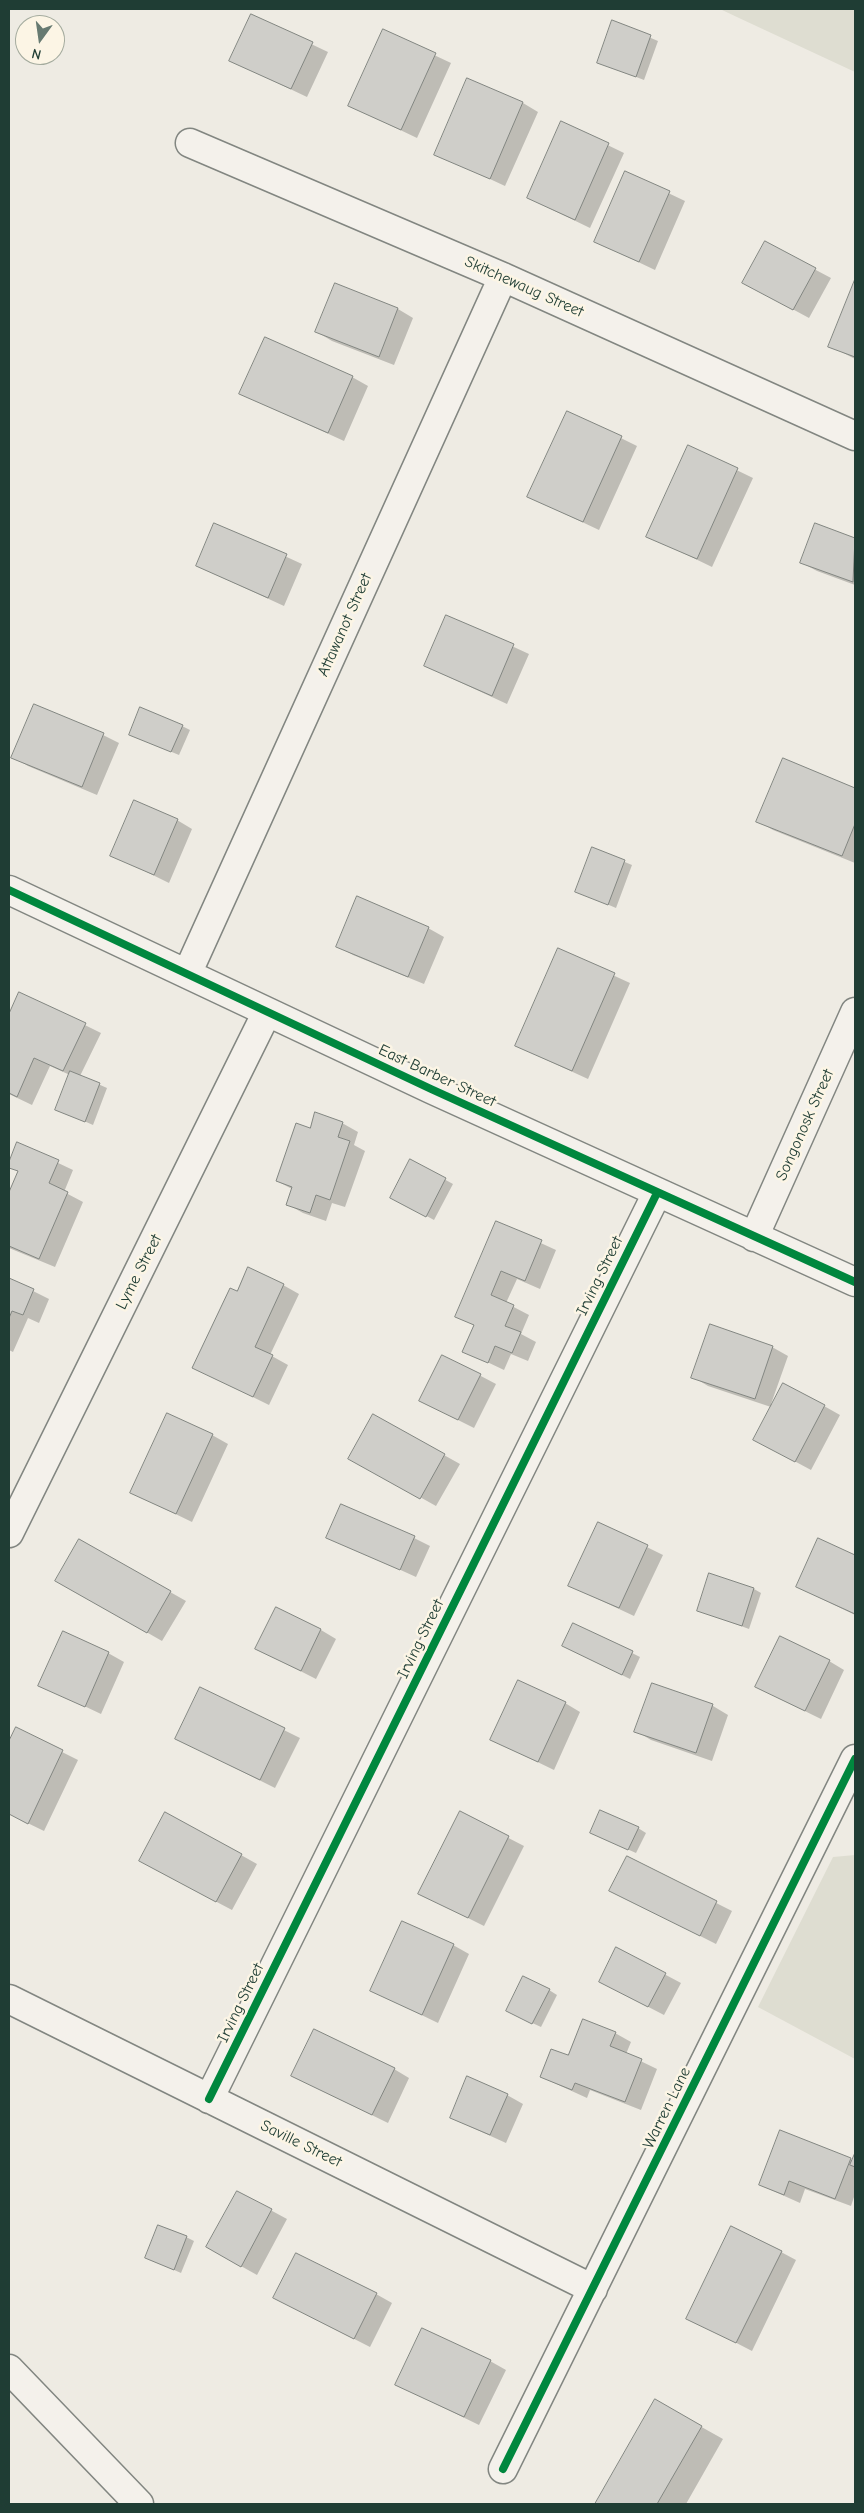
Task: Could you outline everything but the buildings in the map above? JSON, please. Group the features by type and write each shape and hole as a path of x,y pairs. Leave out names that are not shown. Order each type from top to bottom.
{"main road":[{"name":"Skitchewaug Street","path":"190,143 503,277 855,436"},
{"name":"Attawanot Street","path":"187,974 503,277"},
{"name":"East Barber Street","path":"9,890 657,1193 855,1282"},
{"name":"Lyme Street","path":"9,1533 267,1012"},
{"name":"Songonosk Street","path":"754,1236 855,1012"},
{"name":"Irving Street","path":"209,2099 657,1193"},
{"name":"Warren Lane","path":"503,2469 854,1765"},
{"name":"Saville Street","path":"9,1999 593,2288"},
{"path":"9,2369 139,2504"}],"shaded area":[{"path":"720,9 855,9 855,72 739,18"},
{"path":"855,1855 855,2059 758,2007 833,1857"}],"cycle path":[{"path":"9,890 431,1089 855,1282"},
{"path":"209,2099 657,1193"},
{"path":"503,2469 855,1759"}]}
